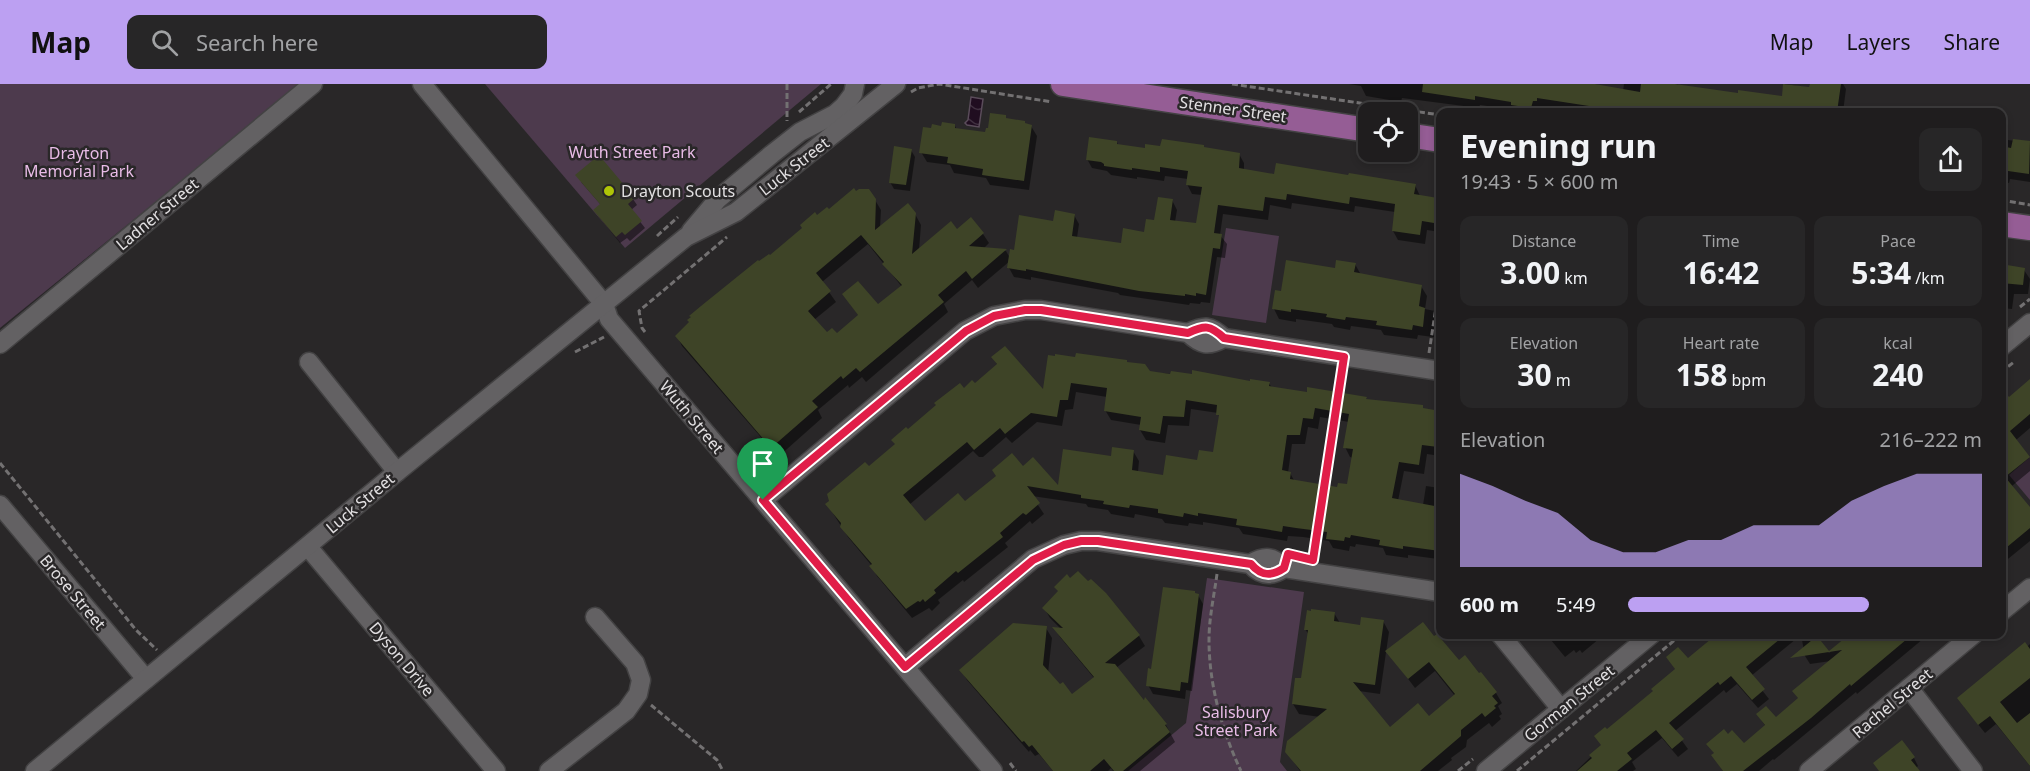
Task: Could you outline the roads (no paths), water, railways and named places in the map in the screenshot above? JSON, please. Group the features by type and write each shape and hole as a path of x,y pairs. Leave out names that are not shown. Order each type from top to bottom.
{"main road":[{"name":"Stenner Street","path":"1063,84 1358,128"},
{"path":"1418,137 1436,139"},
{"path":"2006,225 2030,228"}],"street":[{"name":"Ladner Street","path":"0,344 313,84"},
{"name":"Wuth Street","path":"422,84 604,304 609,319 905,667 1001,767"},
{"name":"Luck Street","path":"35,771 686,237 718,199 772,154 800,132 835,114 852,93 855,84"},
{"name":"Luck Street","path":"686,237 736,212 902,89"},
{"path":"763,500 966,331 994,316 1025,310 1041,310 1188,333 1205,345 1224,338 1436,370"},
{"path":"2006,343 2030,323"},
{"path":"309,362 397,472"},
{"name":"Brose Street","path":"0,505 146,679"},
{"path":"905,667 1033,560 1064,545 1081,541 1098,541 1251,564 1258,559 1269,557 1278,561 1284,568 1436,591"},
{"name":"Dyson Drive","path":"308,547 496,771"},
{"path":"2006,608 2030,588"},
{"path":"549,771 626,711 638,694 641,680 635,663 596,617"},
{"path":"1504,639 1561,709"},
{"name":"Gorman Street","path":"1486,771 1646,639"},
{"name":"Rachel Street","path":"1809,771 1968,639"},
{"path":"1909,688 1973,771"}],"water":[{"path":"971,97 983,99 979,127 965,123 968,120"}],"place":[{"name":"Drayton Scouts","path":"609,191"}],"park label":[{"name":"Wuth Street Park","path":"632,152"},
{"name":"Drayton Memorial Park","path":"79,162"},
{"name":"Salisbury Street Park","path":"1236,721"}]}
